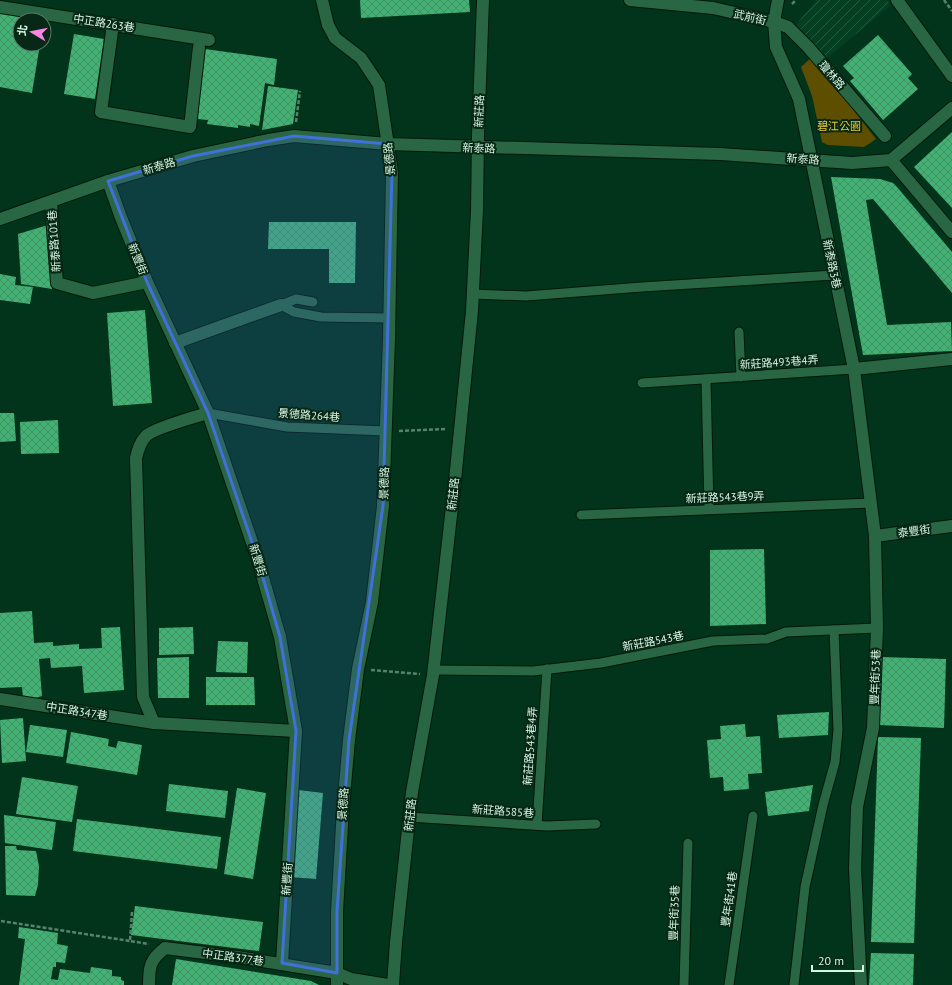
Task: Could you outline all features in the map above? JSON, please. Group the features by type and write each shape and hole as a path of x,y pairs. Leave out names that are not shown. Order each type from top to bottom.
{"street":[{"name":"景德路","path":"322,0 328,26 335,38 361,58 379,85 392,173 383,506 372,602 358,669 349,740 343,808 337,912 337,985"},
{"name":"新莊路","path":"393,985 396,942 412,792 433,673 460,429 472,294 477,210 483,0"},
{"name":"武前街","path":"630,0 713,8 774,22"},
{"name":"新泰路3巷","path":"778,0 774,22 776,46 799,99 854,369"},
{"path":"897,0 952,76"},
{"name":"中正路263巷","path":"0,7 112,24 204,43 190,127 101,112 112,24"},
{"name":"瓊林路","path":"774,22 788,27 808,47 885,136"},
{"path":"952,108 891,160 952,232"},
{"name":"新泰路","path":"0,219 108,181 193,156 294,136 388,144 478,142 720,154 852,163 891,160"},
{"name":"新豐街","path":"108,181 147,282 208,413 258,557 280,637 296,731 282,964"},
{"name":"新泰路101巷","path":"51,202 57,283 93,293 147,282"},
{"path":"175,343 281,305"},
{"path":"854,369 952,359"},
{"name":"豐年街53巷","path":"854,369 875,536 877,628 873,728 857,807 855,869 861,985"},
{"path":"154,723 142,697 136,458 139,446 147,435 208,413"},
{"name":"泰豐街","path":"875,536 952,526"},
{"name":"中正路347巷","path":"0,699 154,723 296,731"},
{"path":"149,985 149,973 154,957 165,948"},
{"name":"中正路377巷","path":"165,948 337,973 351,978 388,985"}],"lane":[{"path":"472,294 526,296 642,287 834,276"},
{"path":"281,305 296,299 313,302"},
{"path":"281,305 294,312 321,316 389,318"},
{"path":"740,332 741,377"},
{"name":"新莊路493巷4弄","path":"642,383 854,369"},
{"path":"706,379 709,510"},
{"name":"景德路264巷","path":"208,413 287,427 386,431"},
{"name":"新莊路543巷9弄","path":"581,515 871,503"},
{"name":"新莊路543巷","path":"433,673 533,671 601,663 713,641 767,639 786,632 877,628"},
{"path":"794,985 805,887 823,805 835,762 838,730 834,630"},
{"name":"新莊路543巷4弄","path":"537,825 547,669"},
{"name":"豐年街41巷","path":"729,985 753,816"},
{"name":"新莊路585巷","path":"409,817 537,825 596,824"},
{"name":"豐年街35巷","path":"684,985 688,843"}],"path":[{"path":"944,0 952,12"},
{"path":"294,136 300,91"},
{"path":"386,431 460,429"},
{"path":"358,669 433,673"},
{"path":"130,941 132,912"},
{"path":"1,921 130,941 165,948"}],"highlighted area":[{"path":"294,136 388,144 392,173 383,506 349,740 337,912 337,973 282,963 296,731 280,637 257,557 208,413 147,282 108,181 193,156"}],"shaded area":[{"path":"816,0 887,0 891,5 827,58 796,25"}],"green space":[{"name":"碧江公園","path":"812,57 876,139 864,147 828,145 822,142 812,96 801,67"}],"building":[{"path":"360,0 469,0 470,12 361,18"},
{"path":"0,12 12,14 12,52 39,52 32,93 0,87"},
{"path":"74,34 104,39 95,99 64,94"},
{"path":"878,35 912,74 908,78 918,89 883,120 850,81 854,78 843,66"},
{"path":"205,49 277,59 274,85 265,83 259,126 250,124 250,127 238,125 238,128 207,124 208,120 197,119 201,72 202,73"},
{"path":"268,86 298,90 293,124 262,130"},
{"path":"952,132 952,208 914,167"},
{"path":"831,177 880,179 893,183 952,252 952,293 873,199 866,200 887,325 951,322 952,351 863,355"},
{"path":"269,222 356,222 355,283 329,283 329,249 268,249"},
{"path":"48,225 52,289 21,284 18,234"},
{"path":"0,274 16,277 15,285 33,287 30,304 0,300"},
{"path":"145,310 152,403 113,406 107,313"},
{"path":"0,413 14,413 16,441 0,442"},
{"path":"58,420 59,453 21,454 20,422"},
{"path":"764,549 766,624 710,626 710,550"},
{"path":"32,611 34,643 53,642 53,646 79,644 79,649 102,648 101,628 120,627 124,690 84,693 82,666 51,668 50,658 39,659 42,696 33,699 23,697 22,687 0,688 0,613"},
{"path":"193,627 194,654 159,655 159,628"},
{"path":"218,641 248,642 247,673 216,672"},
{"path":"189,657 189,698 158,698 157,658"},
{"path":"881,657 946,659 944,728 879,725"},
{"path":"206,677 254,677 255,705 206,705"},
{"path":"829,712 828,735 779,738 777,715"},
{"path":"23,718 26,761 2,763 0,720"},
{"path":"745,724 746,737 760,736 762,773 748,774 749,789 724,791 723,777 710,778 707,740 721,739 720,726"},
{"path":"30,725 67,730 63,757 26,752"},
{"path":"71,732 109,739 108,746 116,748 118,741 142,745 137,775 66,763"},
{"path":"878,737 921,738 914,943 871,942"},
{"path":"22,777 78,786 72,822 16,814"},
{"path":"169,784 228,791 225,818 166,811"},
{"path":"813,785 809,811 768,816 765,792"},
{"path":"237,788 266,793 253,879 224,874"},
{"path":"298,790 323,793 316,879 290,877"},
{"path":"4,815 56,822 52,850 5,843"},
{"path":"77,819 221,837 217,869 73,851"},
{"path":"5,846 16,846 17,850 36,851 39,866 38,885 35,896 6,895"},
{"path":"135,906 263,922 259,951 131,935"},
{"path":"19,927 58,933 57,944 68,946 65,963 56,962 56,967 53,967 51,979 58,980 60,969 90,973 91,967 112,970 112,976 121,977 121,980 124,981 124,985 19,985 25,939 18,938"},
{"path":"871,953 914,954 913,985 869,985"},
{"path":"176,959 311,981 319,985 172,985"}]}
